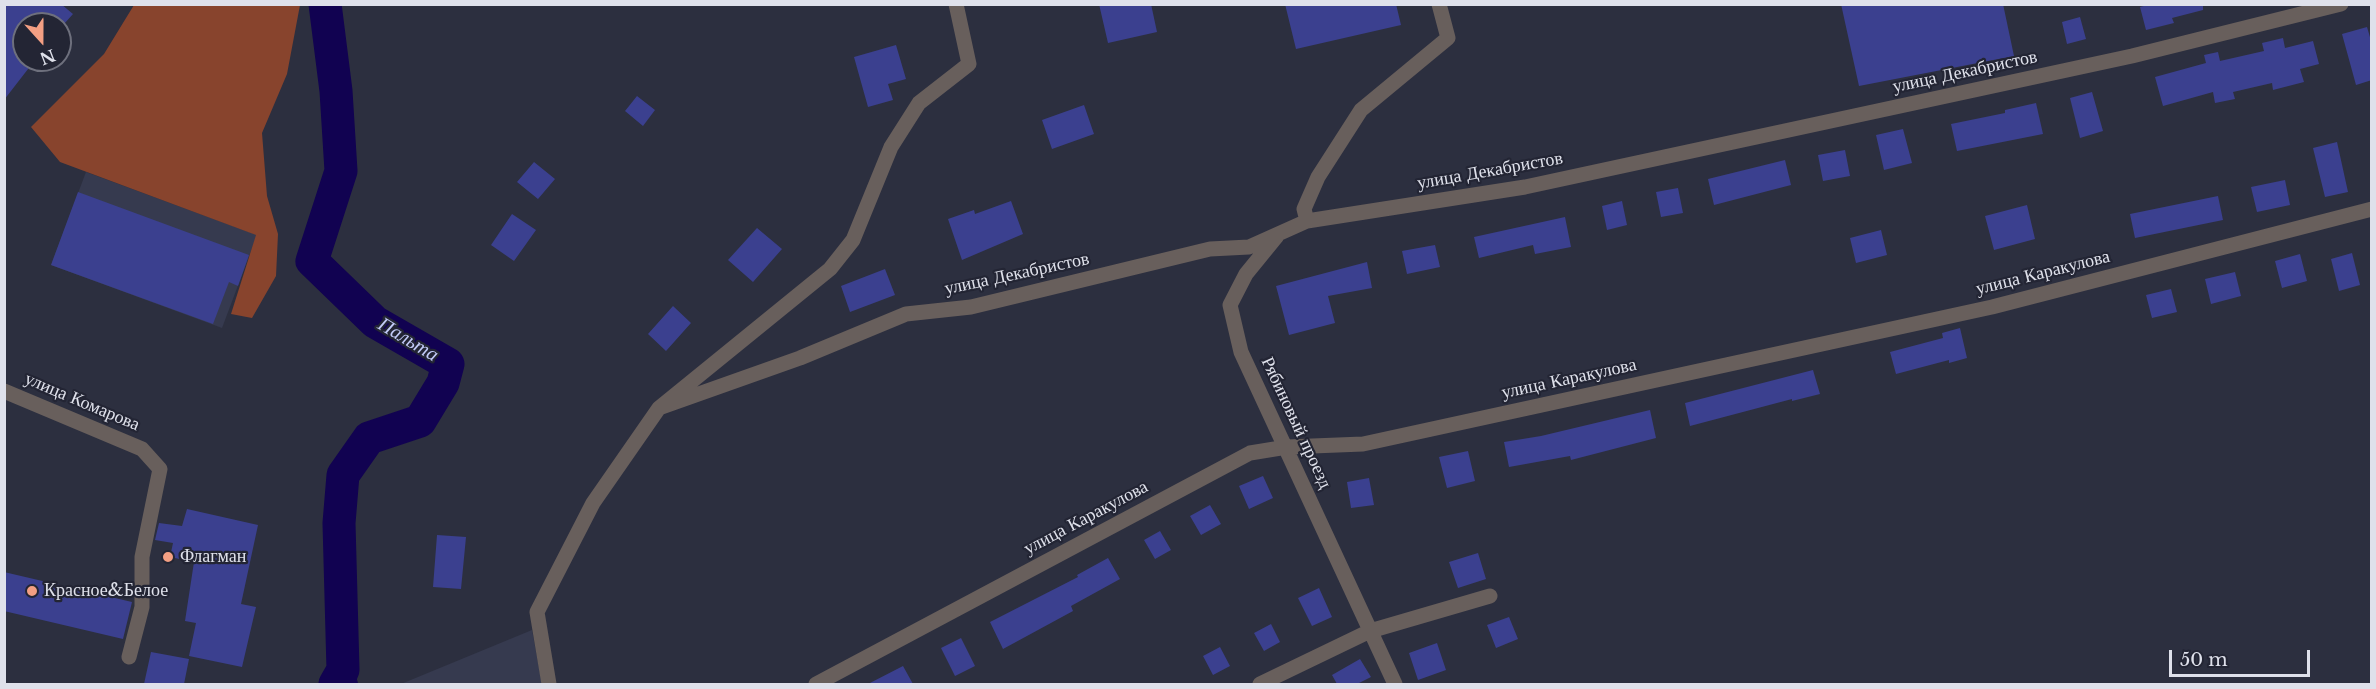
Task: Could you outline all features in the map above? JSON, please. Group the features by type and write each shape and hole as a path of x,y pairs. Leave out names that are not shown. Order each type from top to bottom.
{"street":[{"path":"549,684 537,612 593,503 659,408 830,269 853,240 891,147 919,103 969,64 956,4"},
{"path":"1307,221 1304,209 1318,177 1361,110 1448,38 1439,4"},
{"name":"улица Декабристов","path":"659,408 800,358 906,314 971,307 1210,249 1249,247 1307,221 1525,188 2132,56 2341,4"},
{"name":"улица Каракулова","path":"816,684 1250,453 1287,447 1363,444 1992,307 2372,208"},
{"name":"Рябиновый проезд","path":"1277,236 1246,274 1230,305 1241,352 1395,684"},
{"name":"улица Комарова","path":"4,391 142,449 160,469 142,557 142,607 129,657"},
{"path":"1260,684 1370,631 1490,596"}],"shaded area":[{"path":"134,5 300,5 287,74 262,133 267,196 278,234 276,276 252,318 231,314 256,235 60,162 31,127 104,54"},
{"path":"86,172 257,235 222,328 51,265"},
{"path":"532,630 542,684 401,684"}],"building":[{"path":"4,4 61,4 71,12 12,12 12,72 26,72 4,100"},
{"path":"1099,4 1151,4 1157,32 1108,43"},
{"path":"1285,4 1396,4 1401,25 1296,49"},
{"path":"1841,4 2003,4 2014,56 1859,86"},
{"path":"2151,4 2203,4 2203,10 2172,18 2174,23 2146,30 2140,7"},
{"path":"2080,17 2086,39 2067,44 2062,22"},
{"path":"2367,27 2372,44 2372,80 2356,85 2342,34"},
{"path":"2283,38 2285,48 2313,41 2319,64 2300,69 2304,82 2273,90 2272,83 2233,92 2235,99 2215,103 2213,92 2163,106 2155,77 2206,63 2204,55 2218,52 2220,61 2264,51 2262,43"},
{"path":"896,45 906,79 888,84 893,100 868,107 854,57"},
{"path":"2092,92 2103,131 2080,138 2070,98"},
{"path":"637,96 655,110 643,126 625,111"},
{"path":"2036,103 2043,134 1957,151 1951,124 2005,113 2005,110"},
{"path":"1084,105 1094,134 1052,149 1042,120"},
{"path":"1903,129 1912,163 1884,170 1876,135"},
{"path":"2337,142 2348,192 2325,197 2313,148"},
{"path":"1845,150 1850,176 1823,181 1818,155"},
{"path":"1785,160 1791,185 1714,205 1708,179"},
{"path":"534,162 555,179 538,199 517,182"},
{"path":"2285,180 2290,205 2257,212 2251,187"},
{"path":"1678,188 1683,213 1661,217 1656,192"},
{"path":"78,192 249,255 238,286 229,282 213,324 51,265"},
{"path":"2218,196 2223,220 2135,238 2130,214"},
{"path":"1011,201 1023,234 962,260 948,219 974,210 975,214"},
{"path":"1622,201 1627,225 1607,230 1602,206"},
{"path":"2027,205 2035,239 1994,250 1985,216"},
{"path":"512,214 536,230 514,261 491,245"},
{"path":"1565,217 1571,247 1535,254 1533,245 1479,258 1474,237"},
{"path":"757,228 782,249 753,282 728,260"},
{"path":"1881,230 1887,255 1856,263 1850,238"},
{"path":"1435,245 1440,267 1407,274 1402,251"},
{"path":"2352,253 2360,285 2339,291 2331,259"},
{"path":"2300,254 2307,281 2282,288 2275,261"},
{"path":"1367,262 1372,288 1328,296 1335,323 1289,335 1276,286"},
{"path":"885,269 895,295 850,312 841,286"},
{"path":"2235,272 2241,296 2211,304 2205,279"},
{"path":"2171,289 2177,312 2152,318 2146,295"},
{"path":"673,306 691,323 666,351 648,334"},
{"path":"1960,328 1967,358 1949,363 1949,360 1896,374 1890,352 1943,338 1942,333"},
{"path":"1813,370 1820,394 1792,401 1792,399 1690,426 1685,403"},
{"path":"1650,410 1656,438 1571,460 1570,456 1509,467 1504,442 1541,436"},
{"path":"1468,451 1475,481 1447,488 1439,457"},
{"path":"1263,476 1273,498 1249,509 1239,486"},
{"path":"1369,478 1374,505 1351,508 1347,482"},
{"path":"1210,505 1221,524 1201,535 1190,516"},
{"path":"187,509 258,525 241,604 256,607 242,667 189,656 196,623 185,621 194,562 170,557 173,543 155,540 159,523 182,526"},
{"path":"1160,531 1171,550 1155,559 1144,540"},
{"path":"437,535 466,537 461,589 433,587"},
{"path":"1478,553 1486,579 1458,588 1449,562"},
{"path":"1108,558 1120,579 1071,606 1073,611 1003,649 990,622 1078,577 1077,575"},
{"path":"4,572 132,602 123,639 4,611"},
{"path":"1319,588 1332,617 1312,626 1298,598"},
{"path":"1509,617 1518,639 1496,648 1487,625"},
{"path":"1271,624 1280,642 1264,651 1254,633"},
{"path":"961,638 975,666 955,676 941,648"},
{"path":"1437,643 1446,670 1418,680 1409,653"},
{"path":"1220,647 1230,666 1213,675 1203,656"},
{"path":"151,652 189,659 184,684 144,684"},
{"path":"1360,659 1371,677 1357,684 1337,684 1332,675"},
{"path":"903,666 913,684 868,684"}],"waterway":[{"name":"Пальта","path":"325,4 336,91 341,171 312,261 375,322 448,364 443,383 420,421 369,438 343,475 339,523 343,670 335,684"},
{"path":"343,670 348,684"}],"place":[{"name":"Флагман","path":"168,557"},
{"name":"Красное&Белое","path":"32,591"}]}
